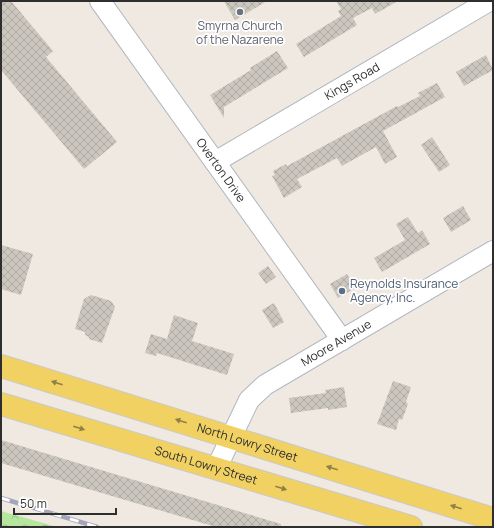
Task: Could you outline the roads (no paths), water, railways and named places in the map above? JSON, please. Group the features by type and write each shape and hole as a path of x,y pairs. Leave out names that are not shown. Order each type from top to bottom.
{"main road":[{"name":"North Lowry Street","path":"1,366 232,436 490,521"},
{"name":"South Lowry Street","path":"1,404 411,527"}],"street":[{"name":"Overton Drive","path":"100,1 342,340"},
{"name":"Kings Road","path":"215,162 489,1"},
{"name":"Moore Avenue","path":"216,469 244,408 256,392 265,385 493,251"}],"railway":[{"path":"1,498 97,527"}],"place":[{"name":"Smyrna Church of the Nazarene","path":"240,12"},
{"name":"Reynolds Insurance Agency, Inc.","path":"342,291"}]}
